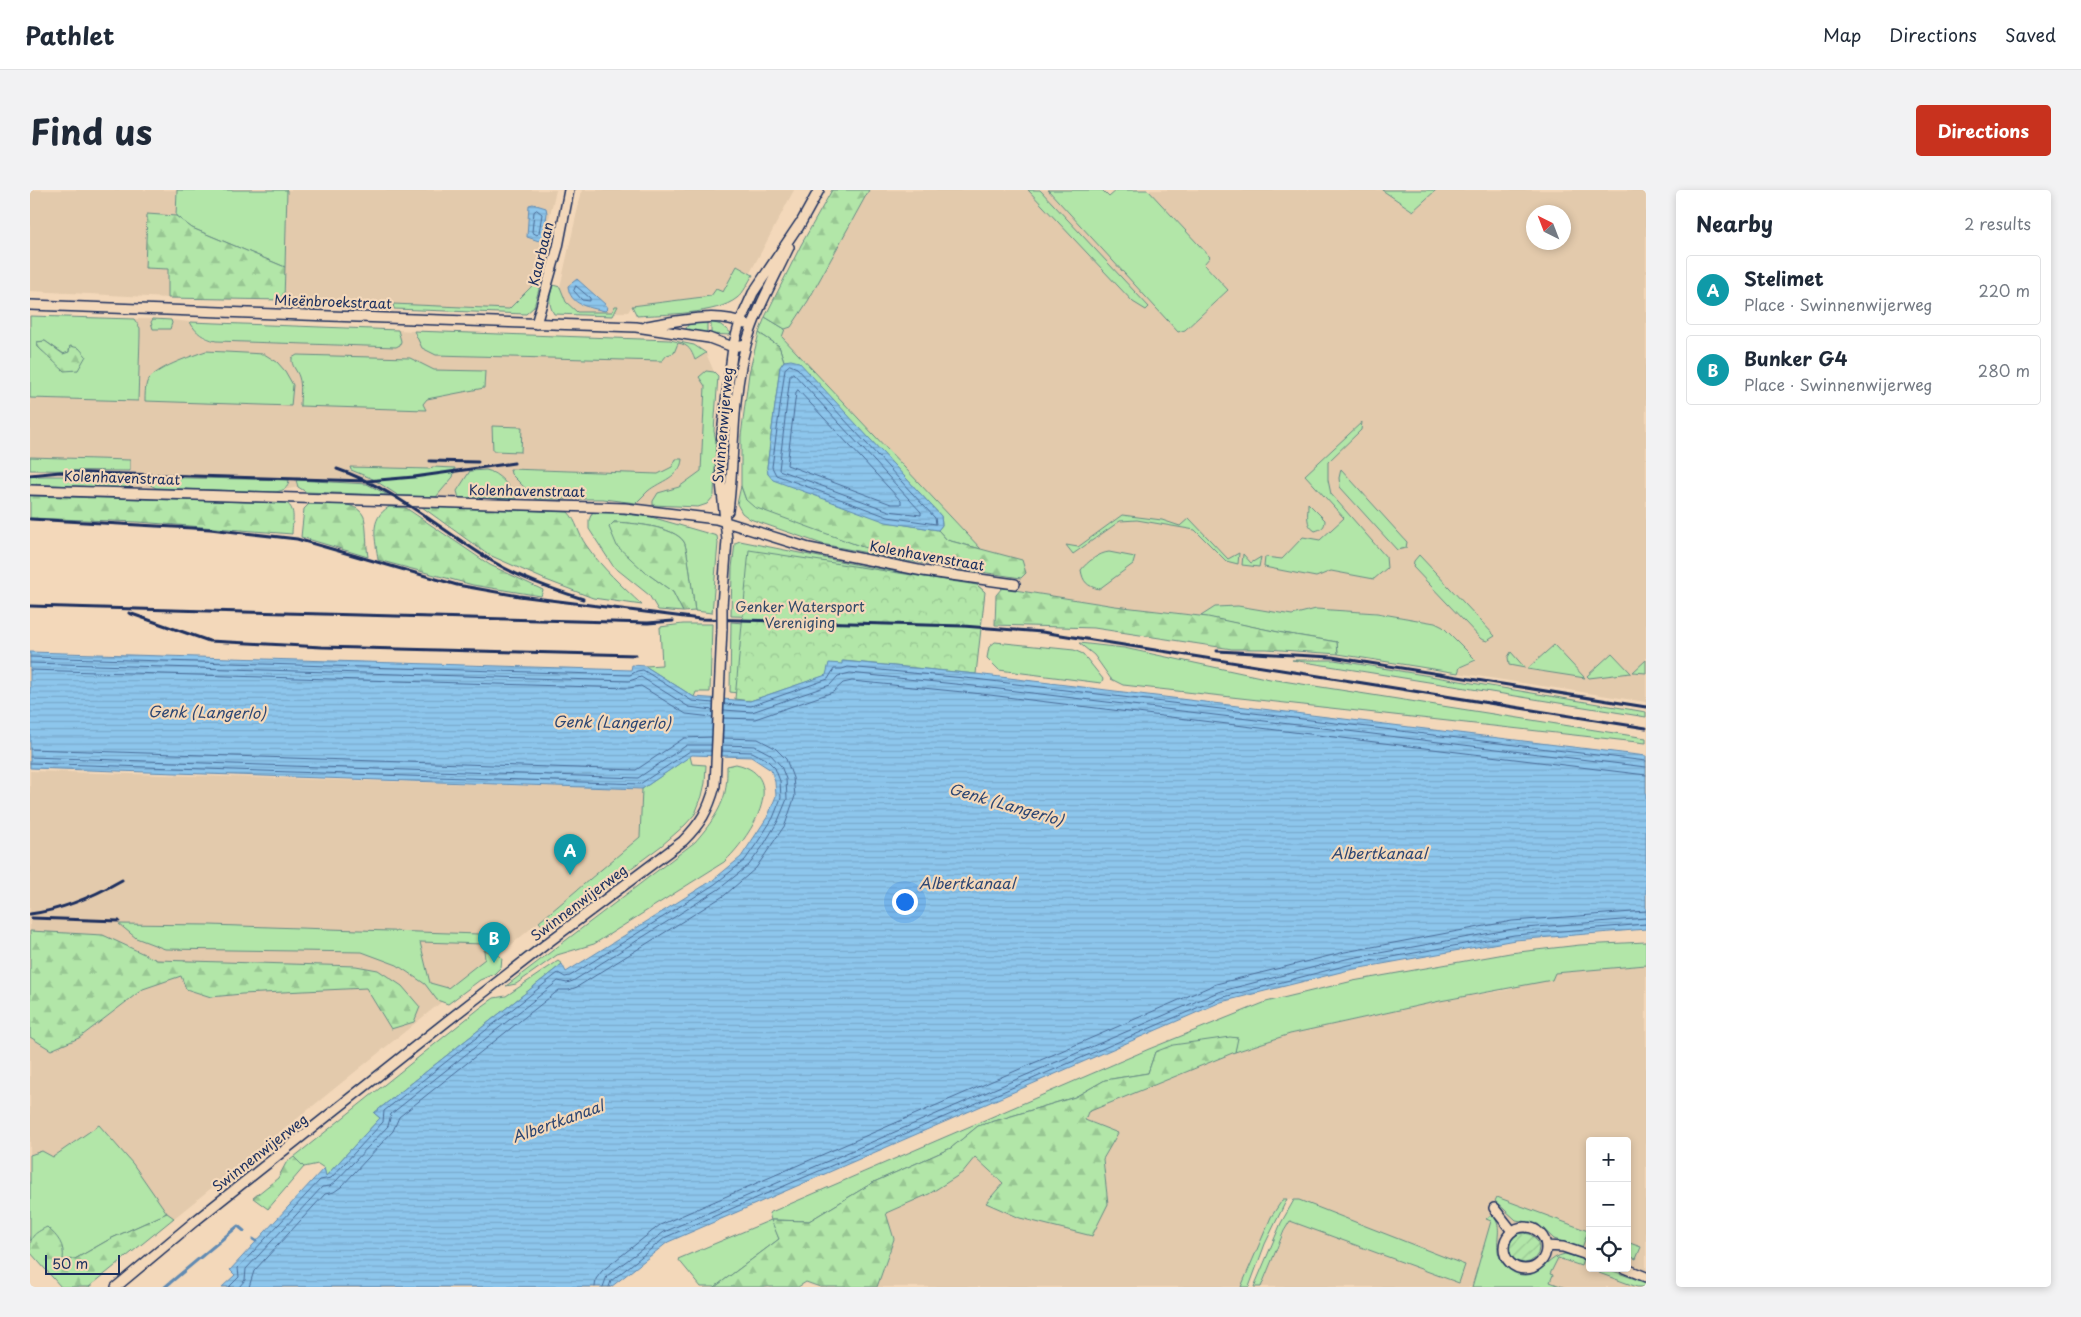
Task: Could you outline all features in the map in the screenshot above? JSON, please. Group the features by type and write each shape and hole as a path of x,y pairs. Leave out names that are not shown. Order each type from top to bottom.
{"street":[{"name":"Kaarbaan","path":"536,324 558,247 569,190"},
{"name":"Swinnenwijerweg","path":"116,1287 195,1221 460,1011 683,841 698,826 709,807 715,786 717,767 722,606 727,521 732,482 733,432 746,344 763,298 800,223 819,190"},
{"name":"Swinnenwijerweg","path":"727,521 721,482 722,434 733,347 740,322 753,293 800,223"},
{"name":"Mieënbroekstraat","path":"30,305 636,327 709,338 733,347"},
{"name":"Mieënbroekstraat","path":"636,327 708,318 740,322 752,328"},
{"path":"733,347 746,344"},
{"name":"Kolenhavenstraat","path":"30,490 625,508 727,521 826,552 923,571 1015,584"},
{"path":"1494,1208 1512,1231"},
{"path":"1522,1227 1534,1228 1542,1236 1546,1246 1543,1258 1534,1266 1528,1268 1516,1267 1507,1259 1505,1253 1505,1241 1512,1231 1522,1227"},
{"path":"1546,1246 1563,1247 1586,1255"},
{"path":"1631,1271 1646,1277"}],"shaded area":[{"path":"30,190 177,190 176,216 147,215 145,268 168,269 168,298 30,291"},
{"path":"287,190 556,190 533,285 509,309 284,300"},
{"path":"582,190 794,190 750,273 737,266 723,292 711,296 632,306 628,312 577,312 566,302 560,287"},
{"path":"869,190 1048,190 1179,331 1185,330 1228,290 1204,263 1210,257 1148,190 1382,190 1413,211 1436,190 1646,190 1646,702 1458,673 1460,667 1476,661 1435,623 1377,613 1316,609 1292,615 1238,606 1215,607 1201,616 1115,606 1002,588 981,549 782,337 785,329 791,327 808,301"},
{"path":"134,319 153,319 151,322 171,327 171,320 190,322 195,330 205,339 216,341 396,347 401,341 398,330 414,331 414,336 667,355 678,343 686,344 695,360 706,353 714,372 706,371 701,471 679,487 658,493 653,501 653,505 636,503 648,491 677,473 682,466 672,467 658,474 510,469 511,474 536,499 513,492 493,471 457,491 459,498 436,497 453,477 455,468 351,470 373,479 399,496 388,495 367,484 296,483 298,487 284,490 288,485 147,483 156,488 129,488 132,476 130,460 30,457 30,398 138,401 140,328"},
{"path":"30,771 642,789 641,837 481,970 89,1287 61,1287 30,1252"},
{"path":"1646,965 1646,1287 1261,1287 1298,1200 1283,1199 1271,1217 1241,1287 877,1287 894,1240 886,1213 929,1194 975,1157 1004,1183 986,1203 1108,1204 1103,1159 1117,1133 1085,1120 1088,1112 1235,1052 1290,1034 1440,1001 1507,990 1555,973"}],"green space":[{"path":"177,190 287,190 285,267 192,228 176,216"},
{"path":"832,190 869,190 808,301 791,327 785,329 765,317 801,245"},
{"path":"1028,190 1040,190 1149,307 1146,310 1133,302"},
{"path":"1048,190 1102,190 1109,197 1117,190 1148,190 1210,257 1204,264 1228,290 1185,330 1178,332"},
{"path":"1382,190 1436,190 1413,211"},
{"path":"147,214 176,216 192,228 285,267 284,300 168,298 168,269 145,268"},
{"path":"737,266 753,275 739,296 728,304 689,313 637,316 632,306 711,296 716,289 723,292"},
{"path":"534,280 541,282 534,307 526,314 394,309 393,304 509,309 533,285"},
{"path":"553,285 560,287 566,302 577,312 612,312 615,306 618,306 613,316 554,314 550,300"},
{"path":"30,316 134,319 140,328 138,401 30,398","holes":["45,341 64,354 69,352 70,346 78,370 42,351 38,347 37,342"]},
{"path":"765,317 785,329 782,337 981,549 947,540 938,530 942,525 941,516 799,363 784,361 779,346 759,333"},
{"path":"153,319 171,320 170,329 153,329 151,322"},
{"path":"190,322 398,330 401,341 400,345 396,347 216,341 200,334"},
{"path":"707,322 707,333 687,331 686,328 689,324"},
{"path":"711,322 721,325 731,333 729,335 711,334"},
{"path":"414,331 670,340 694,345 706,353 695,360 689,348 678,343 674,353 667,355 662,361 436,355 422,348"},
{"path":"759,333 779,346 784,361 780,367 767,467 768,474 888,522 938,530 947,540 1022,560 1026,573 1021,578 908,561 860,546 754,507 746,500 741,486 741,436 749,373"},
{"path":"45,341 63,354 69,352 70,346 79,348 86,356 78,370 64,371 38,347 37,342"},
{"path":"206,351 264,354 277,362 293,385 291,406 145,401 146,384 157,372 174,363"},
{"path":"297,355 410,358 434,370 485,371 484,388 427,399 423,404 426,410 300,406 300,380 292,361 292,358"},
{"path":"706,371 714,372 718,376 714,431 716,441 714,496 707,504 698,507 653,505 653,501 658,493 679,487 701,471 705,386 699,377"},
{"path":"1362,422 1361,430 1328,462 1328,480 1331,494 1386,557 1387,568 1374,579 1331,571 1316,577 1264,567 1265,557 1282,559 1303,537 1320,540 1344,518 1305,475"},
{"path":"492,426 522,427 521,452 493,451"},
{"path":"30,457 130,460 130,471 30,470"},
{"path":"676,459 682,459 678,470 669,478 653,487 636,503 603,499 536,499 511,474 510,469 658,474 672,467"},
{"path":"350,467 455,468 453,477 436,497 399,496 373,479 351,470"},
{"path":"1341,469 1407,542 1406,548 1397,550 1340,487"},
{"path":"470,471 491,471 504,481 516,499 459,498 457,491"},
{"path":"132,476 129,488 121,488 30,484 30,477"},
{"path":"146,477 289,480 285,489 276,492 156,488 147,483"},
{"path":"296,480 367,484 388,495 306,492 298,487"},
{"path":"741,486 746,500 860,546 908,561 822,544 750,519 742,513 737,504"},
{"path":"30,496 286,503 293,513 292,534 139,522 30,518"},
{"path":"331,503 347,505 360,511 365,521 368,557 301,537 304,509 309,504"},
{"path":"1308,503 1325,520 1323,527 1315,531 1308,523"},
{"path":"389,507 406,508 490,565 543,590 541,596 473,585 378,560 375,538 376,524 382,512"},
{"path":"422,507 568,512 583,541 592,553 642,605 593,598 487,554"},
{"path":"598,511 651,517 717,536 712,613 695,611 686,547 679,537 671,532 652,526 614,522 645,572 673,592 683,612 658,610 649,595 613,566 589,529 589,520 592,513"},
{"path":"1122,515 1162,520 1180,526 1189,518 1228,559 1239,553 1238,564 1226,561 1195,530 1137,520 1120,521 1073,554 1066,545 1078,547"},
{"path":"614,522 652,526 671,532 684,542 695,611 683,612 673,592 645,572 617,546 609,527"},
{"path":"740,541 869,567 977,585 985,592 868,578 769,617 731,616 732,568 735,543"},
{"name":"Genker Watersport Vereniging","path":"749,550 977,585 985,592 976,674 843,661 842,665 829,664 827,675 750,701 735,699"},
{"path":"1109,552 1135,557 1133,564 1099,589 1086,583 1081,570 1094,558"},
{"path":"1243,554 1251,563 1261,557 1259,567 1242,565"},
{"path":"1419,555 1495,636 1487,641 1481,639 1413,567 1414,561"},
{"path":"1002,588 1115,606 1208,617 1337,642 1338,654 1267,649 1232,649 1094,628 995,625 996,595"},
{"path":"1238,606 1292,615 1316,609 1377,613 1435,623 1443,627 1476,660 1460,667 1458,673 1338,654 1337,642 1201,616 1215,607"},
{"path":"731,622 768,625 744,694 730,692"},
{"path":"683,624 712,624 710,692 696,692 694,697 645,666 662,665 660,627"},
{"path":"995,642 1074,650 1083,654 1103,679 1101,683 999,670 987,658 989,647"},
{"path":"1079,643 1124,648 1270,679 1646,738 1646,743 1123,685 1111,679 1094,655"},
{"path":"1554,645 1585,678 1527,669"},
{"path":"1511,652 1525,668 1509,665 1508,657"},
{"path":"1612,653 1631,673 1589,678 1587,676"},
{"path":"1292,660 1334,660 1646,712 1646,717"},
{"path":"1646,660 1646,673 1633,672"},
{"path":"690,756 692,764 706,765 705,783 695,814 661,846 547,931 539,922 640,837 642,789"},
{"path":"736,764 753,771 761,781 763,794 760,809 753,824 744,839 724,862 594,944 557,955 516,984 506,986 695,842 710,823 722,802 725,794 727,766"},
{"path":"119,924 210,925 483,935 484,944 420,942 430,983 448,988 485,959 484,950 502,958 501,967 494,974 480,980 448,1004 437,1000 425,984 397,965 362,952 165,949 136,938"},
{"path":"30,931 103,935 157,960 356,966 378,970 402,986 420,1007 414,1022 391,1029 366,988 211,997 186,989 181,976 143,989 79,1038 51,1050 30,1037"},
{"path":"1646,942 1646,965 1555,973 1552,980 1440,1001 1290,1034 1235,1052 1237,1038 1155,1052 1148,1073 1105,1080 1075,1097 978,1126 951,1148 874,1182 809,1221 772,1220 779,1239 715,1287 701,1287 678,1259 771,1220 769,1213 1149,1049 1266,1002 1353,981 1510,953 1580,945"},
{"path":"558,961 562,964 374,1113 380,1118 326,1176 324,1168 318,1164 304,1167 294,1157 480,1008 494,998 506,996"},
{"path":"1230,1037 1238,1038 1235,1052 1088,1112 1085,1120 1118,1133 1103,1159 1108,1204 1092,1236 1020,1218 986,1203 1003,1183 975,1157 962,1173 929,1194 886,1213 894,1239 877,1287 820,1287 806,1282 798,1287 715,1287 779,1239 771,1220 809,1221 874,1182 951,1148 978,1126 1075,1097 1105,1080 1148,1073 1155,1052 1173,1045"},
{"path":"99,1125 133,1164 167,1213 110,1239 75,1259 63,1260 30,1240 30,1155 42,1151 53,1157"},
{"path":"294,1157 304,1167 268,1209 253,1198 278,1178 286,1163"},
{"path":"1497,1197 1586,1230 1582,1248 1554,1239 1538,1224 1516,1220 1495,1201"},
{"path":"1283,1199 1287,1199 1265,1244 1249,1287 1241,1287 1271,1217"},
{"path":"1294,1200 1299,1200 1465,1265 1459,1283 1290,1221 1261,1287 1254,1287 1281,1223"},
{"path":"167,1213 174,1218 89,1287 61,1287 30,1252 33,1236 47,1227 60,1242 63,1250 63,1260 75,1259 110,1239"},
{"path":"1492,1214 1498,1227 1499,1256 1505,1266 1515,1273 1520,1275 1532,1274 1555,1258 1565,1254 1583,1259 1581,1266 1558,1258 1550,1274 1553,1275 1550,1282 1563,1287 1472,1287 1491,1221 1486,1219"},
{"path":"1524,1233 1535,1237 1539,1248 1535,1259 1524,1263 1513,1259 1509,1248 1513,1237"},
{"path":"1631,1243 1641,1247 1636,1259 1631,1257"},
{"path":"1616,1272 1646,1283 1646,1287 1637,1287 1599,1273"}],"water":[{"path":"533,204 546,208 547,213 544,238 539,241 527,237 529,205"},
{"path":"577,279 606,305 608,308 605,311 587,307 572,298 568,286"},
{"path":"784,361 799,362 941,516 942,525 938,530 886,522 773,480 768,474 767,467 780,367"},
{"name":"Albertkanaal","path":"30,652 631,670 632,665 645,666 694,697 750,701 826,675 829,663 842,664 842,661 976,674 1646,756 1646,929 1515,940 1349,970 1221,1002 668,1242 611,1287 222,1287 235,1275 230,1270 324,1168 326,1176 380,1118 374,1113 562,964 566,972 713,880 741,857 768,816 776,796 775,782 771,770 751,757 692,755 642,789 30,768"}],"waterway":[{"path":"165,1287 238,1226 244,1231"}],"railway":[{"path":"430,461 478,462"},
{"path":"30,475 60,472 367,481 414,477 514,463"},
{"path":"337,469 358,477 398,498 473,549 514,573 536,583 583,599"},
{"path":"30,519 210,529 297,539 457,585 519,596 700,619 963,626 1042,632 1646,728"},
{"path":"30,606 648,623 673,621"},
{"path":"129,613 209,641 322,647 636,655"},
{"path":"1217,651 1332,657 1646,707"},
{"path":"30,914 78,901 122,880"},
{"path":"32,918 119,921"}],"place":[{"name":"Stelimet","path":"570,875"},
{"name":"Bunker G4","path":"494,963"}],"water label":[{"name":"Genk (Langerlo)","path":"207,713"},
{"name":"Genk (Langerlo)","path":"612,723"},
{"name":"Genk (Langerlo)","path":"1006,805"}]}
